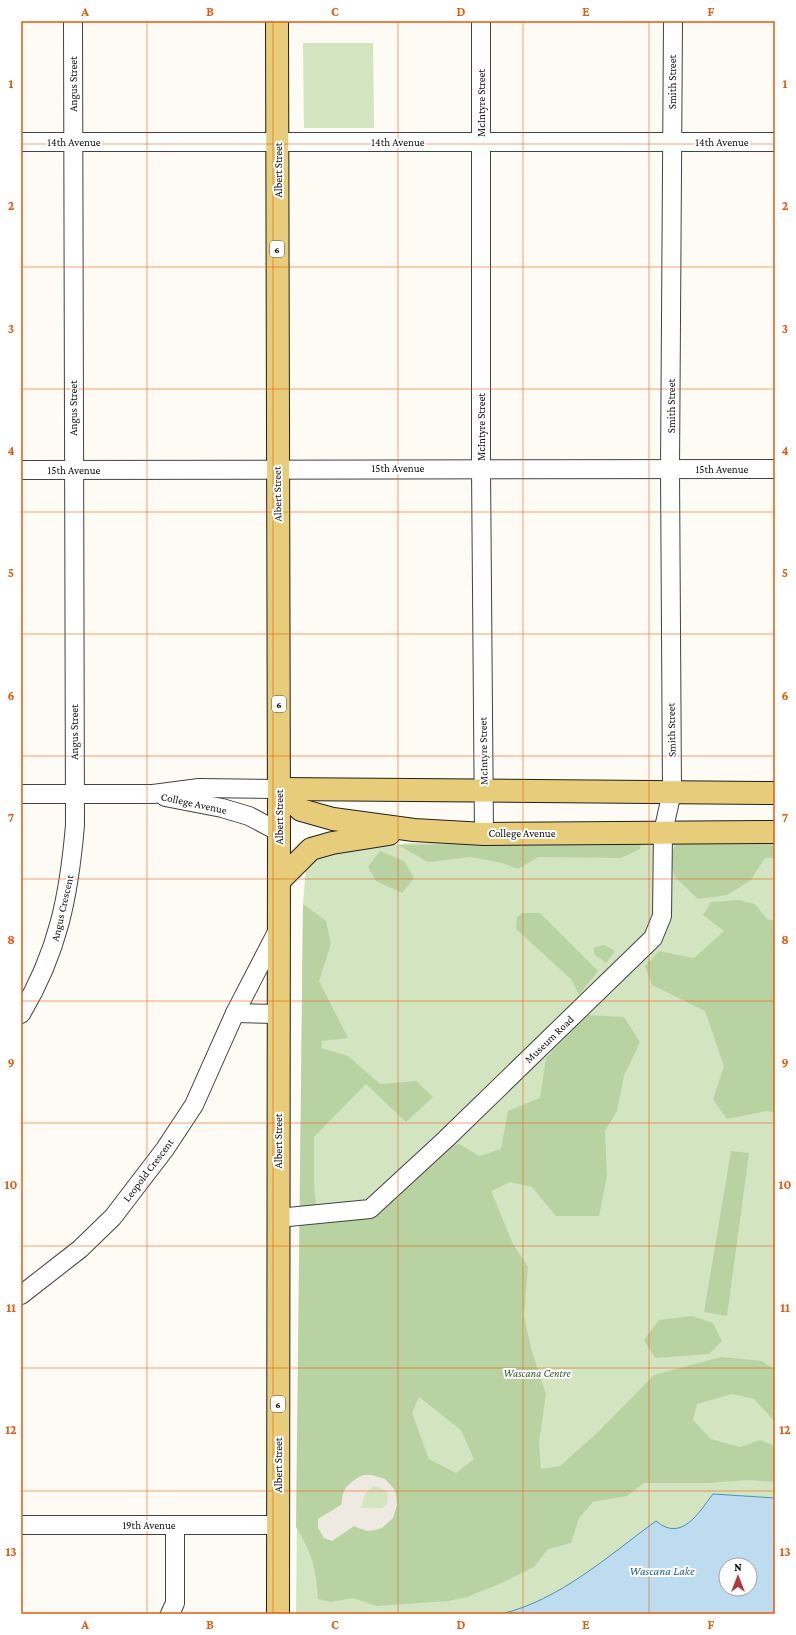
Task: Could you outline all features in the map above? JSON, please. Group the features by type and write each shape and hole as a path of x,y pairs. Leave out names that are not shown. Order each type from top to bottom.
{"main road":[{"name":"Albert Street","path":"277,21 279,789 278,1614"},
{"name":"College Avenue","path":"279,789 484,792 775,793"},
{"name":"College Avenue","path":"279,789 301,810 333,819 414,830 484,834 775,832"},
{"path":"279,881 311,849 332,843 414,830"}],"street":[{"name":"Angus Street","path":"73,21 73,794"},
{"name":"McIntyre Street","path":"481,21 480,468 484,834"},
{"name":"Smith Street","path":"672,792 670,469 673,21"},
{"name":"14th Avenue","path":"21,142 775,142"},
{"name":"15th Avenue","path":"21,470 480,468 775,469"},
{"name":"College Avenue","path":"21,794 153,794 199,788 279,789"},
{"name":"Museum Road","path":"278,1218 370,1209 446,1139 653,938 662,916 663,832 672,792"},
{"name":"Angus Crescent","path":"21,1014 52,950 63,915 71,875 74,825 73,794"},
{"name":"College Avenue","path":"153,794 222,808 248,816 279,832"},
{"name":"Leopold Crescent","path":"21,1295 80,1249 113,1216 157,1160 194,1105 235,1013 278,930"},
{"path":"235,1013 278,1014"},
{"name":"19th Avenue","path":"21,1525 175,1525 278,1532"},
{"path":"175,1525 175,1610"}],"green space":[{"path":"303,43 373,43 374,128 304,128"},
{"name":"Wascana Centre","path":"775,840 775,1614 296,1614 303,904 306,867 320,854 409,843"},
{"path":"775,840 775,858 765,858 751,880 727,895 698,899 675,877 669,857 678,841"},
{"path":"642,841 640,849 621,858 538,857 518,869 502,863 471,857 428,862 398,845"},
{"path":"380,851 404,861 414,878 402,893 376,881 368,867"},
{"path":"739,900 755,904 767,919 775,921 775,1113 767,1111 727,1119 713,1099 724,1066 705,1011 652,985 645,966 659,951 694,958 724,931 703,915 711,902"},
{"path":"303,904 326,921 331,944 319,981 348,1038 322,1041 321,1048 348,1056 380,1084 416,1081 433,1097 406,1122 366,1084 314,1137 314,1186 318,1221 372,1215 435,1151 459,1144 479,1156 501,1149 508,1111 540,1098 546,1058 587,1015 624,1017 640,1042 624,1076 617,1111 605,1131 607,1176 599,1216 556,1216 532,1187 510,1182 491,1191 513,1244 528,1267 524,1316 531,1348 546,1394 539,1442 541,1469 560,1466 598,1432 654,1375 721,1357 762,1361 775,1370 775,1422 754,1399 732,1394 697,1404 693,1420 711,1439 740,1447 760,1440 775,1446 775,1482 747,1480 709,1483 644,1483 627,1496 593,1502 579,1518 571,1543 548,1549 534,1567 504,1582 467,1597 448,1601 377,1606 353,1598 331,1602 318,1599 316,1578 312,1561 306,1545 296,1527","holes":["419,1397 461,1430 474,1459 456,1473 429,1459 412,1413","364,1475 375,1476 385,1480 392,1487 397,1497 360,1529 354,1526 332,1541 318,1519 342,1505 351,1482"]},
{"path":"522,913 540,913 598,971 579,995 571,979 516,929 517,918"},
{"path":"604,945 615,951 606,963 594,954 594,948"},
{"path":"731,1151 749,1153 727,1316 704,1312"},
{"path":"692,1316 713,1323 722,1341 709,1354 655,1358 644,1340 659,1320"}],"shaded area":[{"path":"364,1475 371,1475 385,1479 395,1490 397,1505 393,1518 382,1528 367,1531 354,1526 332,1541 324,1538 318,1528 318,1519 341,1505 346,1487 357,1478","holes":["373,1486 377,1486 386,1491 388,1494 387,1504 382,1508 361,1508 365,1494"]}],"water":[{"name":"Wascana Lake","path":"713,1494 775,1498 775,1614 501,1614 523,1607 563,1588 656,1521 665,1527 674,1529 682,1527 696,1516"}]}
